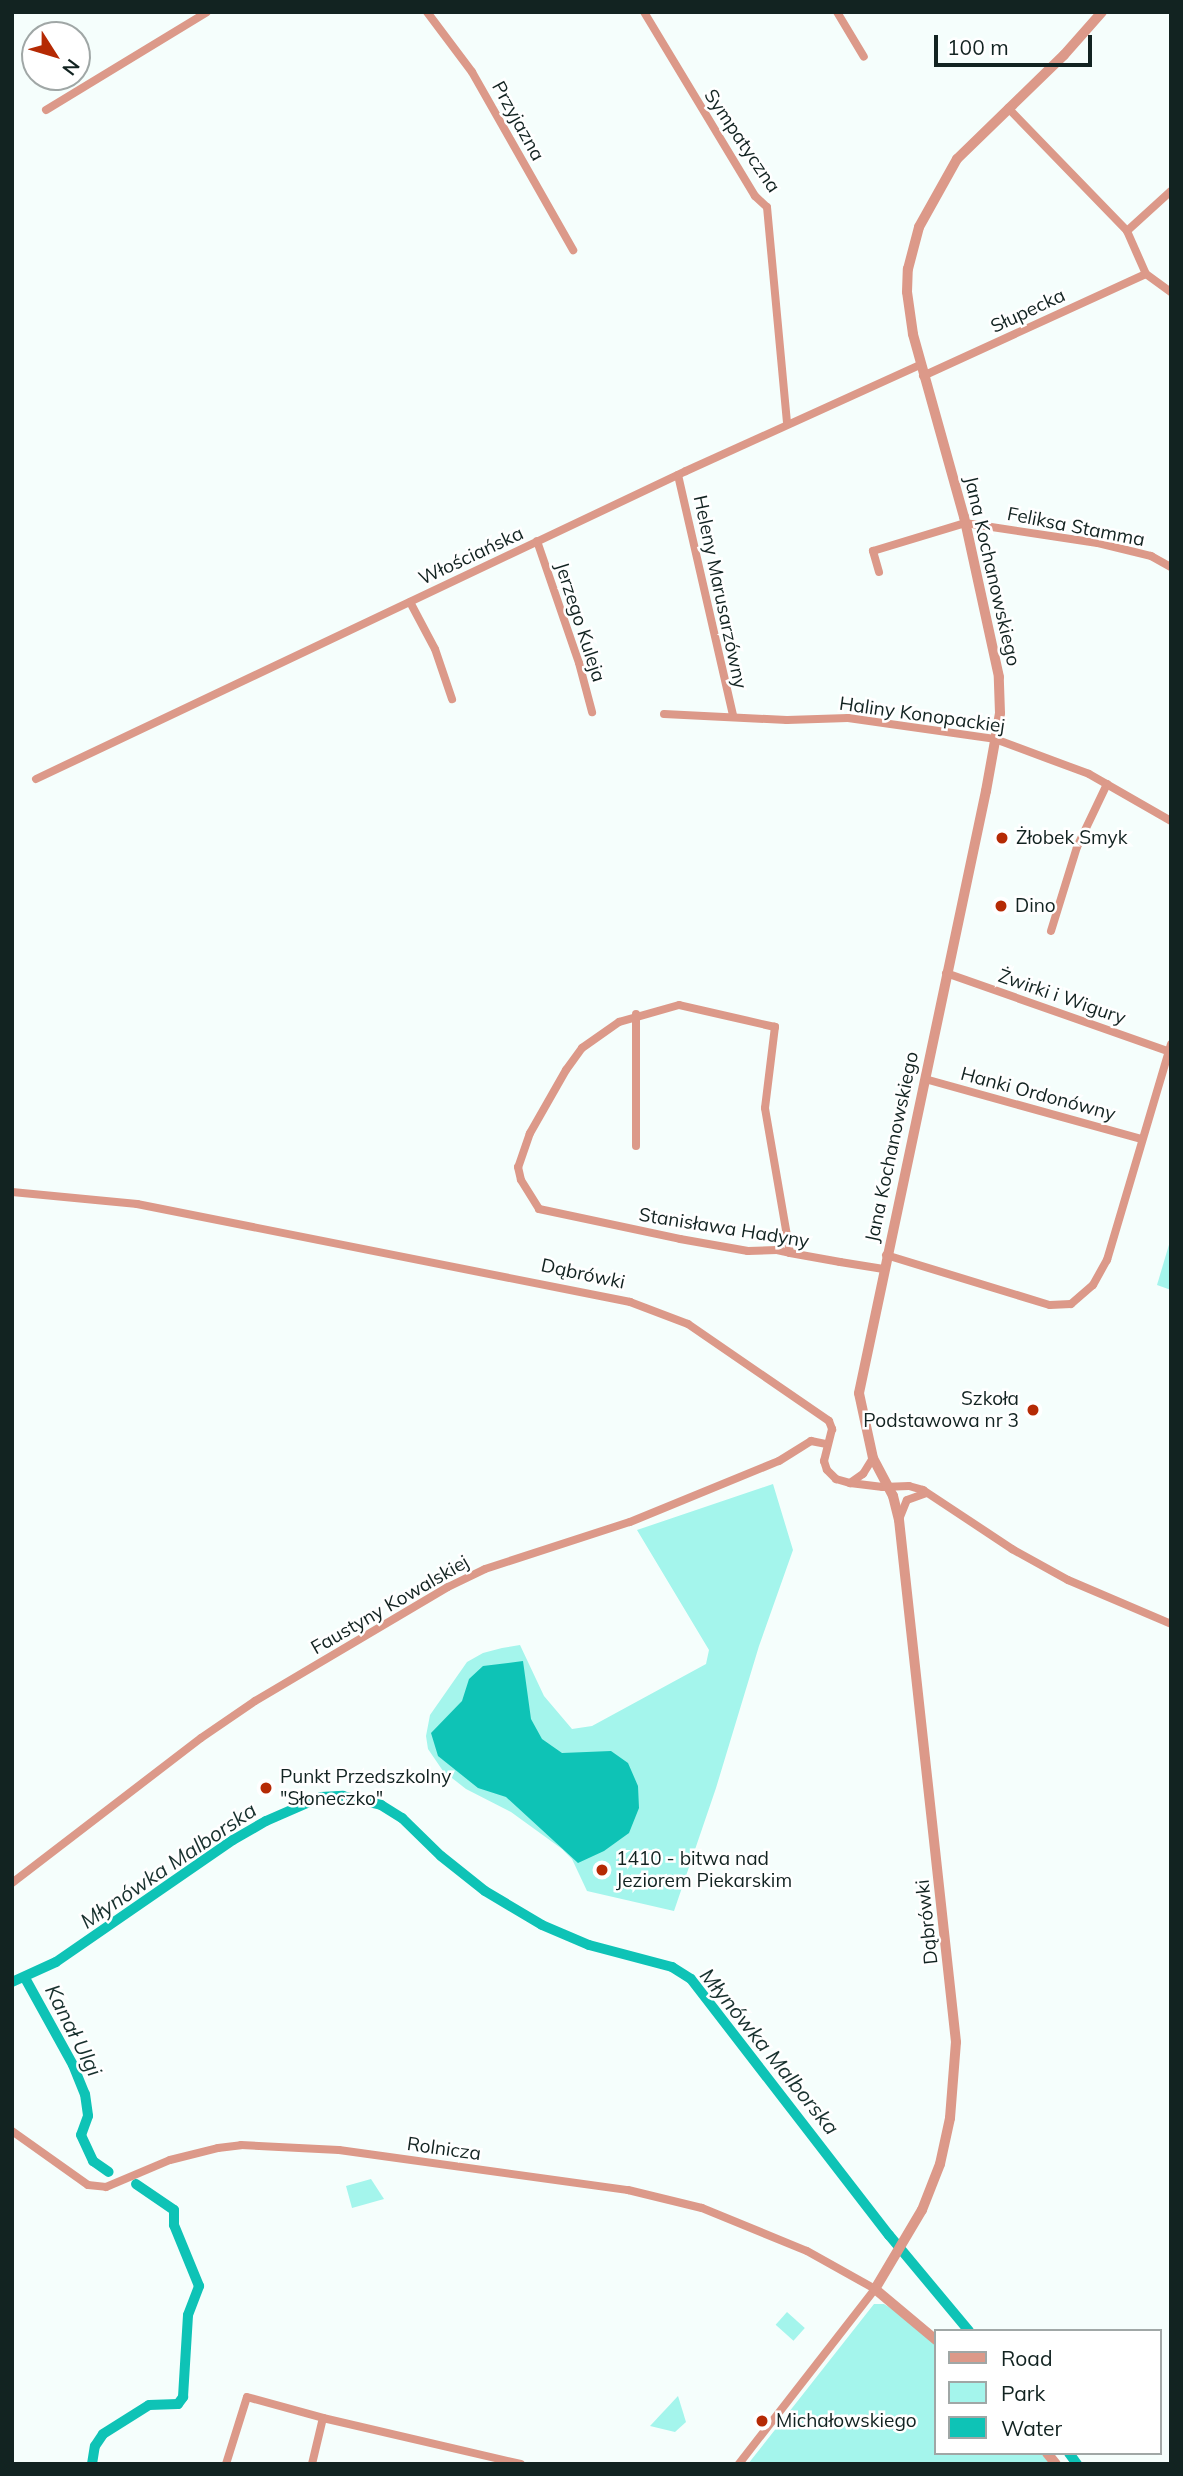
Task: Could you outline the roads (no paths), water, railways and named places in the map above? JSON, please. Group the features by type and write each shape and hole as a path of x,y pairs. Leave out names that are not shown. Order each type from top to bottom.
{"street":[{"path":"46,110 207,12"},
{"name":"Przyjazna","path":"427,12 472,72 573,250"},
{"name":"Sympatyczna","path":"644,12 748,185 767,207 787,424"},
{"path":"837,12 864,57"},
{"name":"Jana Kochanowskiego","path":"873,1458 859,1405 862,1368 1000,713 999,677 965,523 922,371 907,292 908,269 919,227 957,159 1064,55 1102,12"},
{"path":"1007,108 1128,231 1146,274 1171,292"},
{"path":"1128,231 1171,191"},
{"name":"Słupecka","path":"922,371 1146,274"},
{"name":"Włościańska","path":"36,779 787,424 922,371"},
{"name":"Heleny Marusarzówny","path":"678,475 733,716"},
{"name":"Feliksa Stamma","path":"879,572 873,551 965,523 1098,543 1151,556 1171,567"},
{"name":"Jerzego Kuleja","path":"537,541 579,663 592,712"},
{"path":"410,602 435,649 452,699"},
{"name":"Heleny Marusarzówny","path":"664,714 808,718"},
{"name":"Haliny Konopackiej","path":"808,718 848,718 995,739 1089,774 1171,821"},
{"path":"1051,931 1077,847 1107,784"},
{"name":"Żwirki i Wigury","path":"946,972 1169,1047"},
{"path":"636,1146 636,1014 679,1004 775,1027 765,1108 790,1253"},
{"name":"Stanisława Hadyny","path":"636,1014 619,1021 582,1048 566,1070 523,1150 518,1167 527,1193 539,1209 611,1226 748,1251 790,1253 883,1269"},
{"path":"886,1255 1050,1305 1071,1304 1093,1285 1107,1260 1169,1047"},
{"name":"Hanki Ordonówny","path":"925,1079 1142,1139"},
{"name":"Dąbrówki","path":"12,1192 137,1205 630,1301 688,1324 825,1419 832,1429 827,1444"},
{"name":"Faustyny Kowalskiej","path":"12,1883 201,1738 255,1701 448,1587 485,1569 630,1522 779,1461 811,1441 827,1444"},
{"path":"827,1444 824,1461 827,1470 839,1481 909,1486 928,1492 1012,1549 1068,1580 1171,1624"},
{"path":"850,1483 863,1474 873,1458"},
{"name":"Dąbrówki","path":"873,1458 888,1486 899,1520 956,2042 953,2097 945,2144 929,2194 908,2236 875,2289"},
{"path":"899,1520 907,1500 928,1492"},
{"name":"Rolnicza","path":"12,2131 76,2179 88,2185 106,2187 170,2160 241,2145 339,2150 628,2190 677,2201 748,2224 807,2250 875,2289"},
{"path":"739,2464 875,2289 934,2338"},
{"path":"226,2464 247,2397 323,2418 521,2464"},
{"path":"312,2464 323,2418"}],"water":[{"path":"523,1661 531,1719 542,1739 562,1753 611,1751 628,1763 638,1786 639,1808 629,1833 604,1851 578,1863 506,1797 478,1788 438,1756 431,1733 462,1701 469,1679 483,1666"}],"waterway":[{"name":"Młynówka Malborska","path":"12,1982 56,1962 233,1840 266,1821 321,1797 343,1796 381,1805 402,1818 441,1856 485,1891 542,1925 589,1945 672,1967 691,1979 889,2235 967,2329"},
{"name":"Kanał Ulgi","path":"25,1978 73,2065 85,2094 88,2116 81,2135 93,2161 109,2172"},
{"name":"Kanał Ulgi","path":"92,2464 95,2446 103,2434 149,2405 178,2404 183,2397 188,2315 199,2286 174,2225 174,2210 136,2184"},
{"name":"Młynówka Malborska","path":"1070,2455 1077,2464"}],"place":[{"name":"Żłobek Smyk","path":"1002,838"},
{"name":"Dino","path":"1001,906"},
{"name":"Szkoła Podstawowa nr 3","path":"1033,1410"},
{"name":"Punkt Przedszkolny \"Słoneczko\"","path":"266,1788"},
{"name":"1410 - bitwa nad Jeziorem Piekarskim","path":"602,1870"},
{"name":"Michałowskiego","path":"762,2421"}]}
